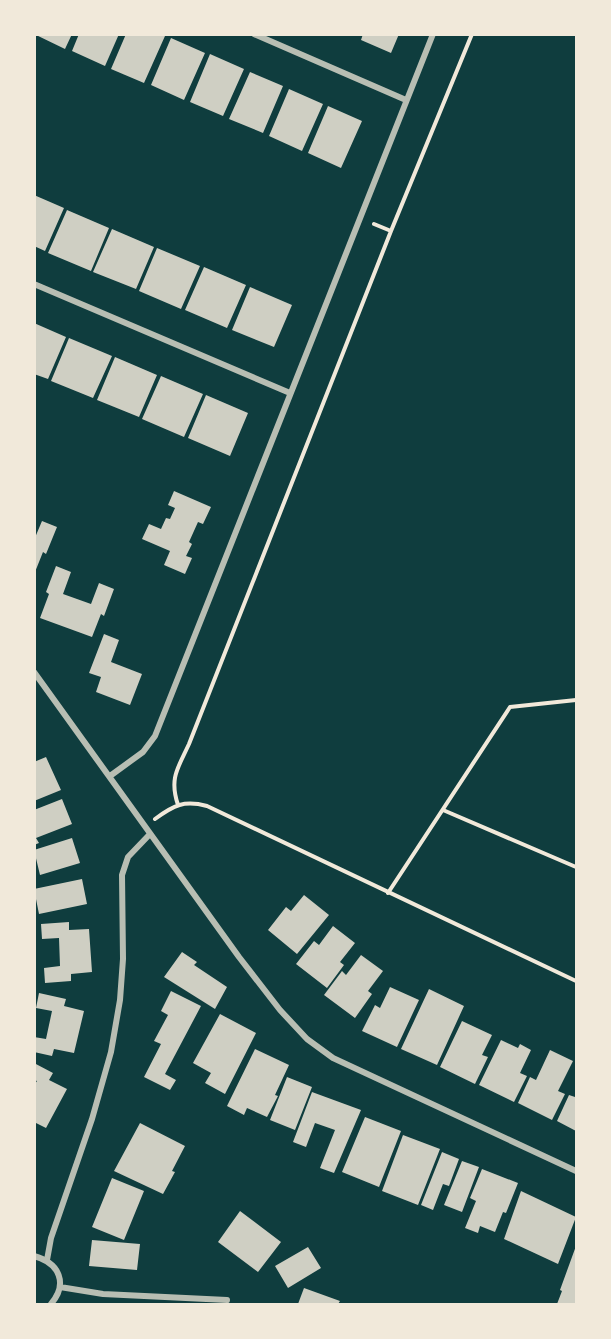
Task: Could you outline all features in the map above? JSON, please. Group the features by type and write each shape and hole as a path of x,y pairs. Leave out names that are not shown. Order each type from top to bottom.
{"street":[{"path":"254,34 406,100"},
{"path":"110,776 142,752 155,736 433,34"},
{"path":"34,284 290,393"},
{"path":"34,672 253,974 280,1010 307,1040 333,1058 576,1171"},
{"path":"47,1260 51,1238 92,1119 111,1052 120,1000 123,959 122,875 128,857 150,834"},
{"path":"34,1256 47,1260 55,1267 59,1276 60,1287 51,1305"},
{"path":"60,1287 103,1294 227,1300"}],"path":[{"path":"178,805 173,790 174,777 391,231 472,34"},
{"path":"388,893 510,706 576,700"},
{"path":"145,826 178,805 193,803 207,806 576,981"},
{"path":"442,810 576,867"}],"building":[{"path":"34,34 72,34 65,49"},
{"path":"79,34 119,34 105,66 72,51"},
{"path":"126,34 165,36 144,83 111,69"},
{"path":"363,34 399,34 391,53 361,40"},
{"path":"171,38 205,53 184,100 151,85"},
{"path":"210,54 244,69 223,116 190,102"},
{"path":"250,72 283,86 263,133 229,119"},
{"path":"289,89 323,104 302,151 269,136"},
{"path":"328,106 362,121 341,168 308,153"},
{"path":"34,195 64,208 45,251 34,246"},
{"path":"67,210 109,228 91,271 48,253"},
{"path":"112,229 154,247 136,289 93,272"},
{"path":"157,248 200,266 181,309 139,291"},
{"path":"204,267 246,285 227,328 185,310"},
{"path":"250,287 292,305 274,347 232,330"},
{"path":"34,323 66,337 48,379 34,374"},
{"path":"69,338 112,356 93,398 51,381"},
{"path":"115,357 157,375 139,417 97,400"},
{"path":"161,376 203,394 184,437 142,419"},
{"path":"206,395 248,413 230,456 188,438"},
{"path":"174,491 211,507 203,524 198,522 189,542 192,544 186,556 192,558 185,574 164,565 170,551 142,539 149,524 161,529 166,518 170,519 175,508 168,505"},
{"path":"42,521 57,527 46,554 43,552 35,572 34,540"},
{"path":"56,566 71,572 63,594 91,604 99,583 114,589 104,616 101,614 92,637 40,618 49,594 46,592"},
{"path":"104,634 119,640 111,662 142,674 130,705 96,692 101,677 89,673"},
{"path":"46,757 61,790 34,801 34,762"},
{"path":"62,799 72,824 36,838 39,843 34,845 34,810"},
{"path":"72,838 80,863 40,875 34,850"},
{"path":"82,879 87,904 39,914 34,889"},
{"path":"304,895 329,915 297,954 268,930 286,907 291,911"},
{"path":"69,922 69,930 89,929 92,972 71,974 71,981 45,983 44,968 60,966 59,938 42,939 41,924"},
{"path":"333,926 355,943 340,962 344,965 327,988 296,964 314,941 319,945"},
{"path":"182,952 197,962 194,965 227,987 215,1009 164,977"},
{"path":"361,955 383,971 368,991 372,994 355,1018 324,995 342,971 346,975"},
{"path":"390,987 419,1000 397,1047 362,1031 375,1005 380,1008"},
{"path":"429,989 464,1006 437,1065 401,1049"},
{"path":"171,991 201,1006 165,1074 176,1080 170,1090 144,1077 161,1044 154,1041 168,1015 161,1011"},
{"path":"39,993 66,999 64,1006 84,1011 74,1053 54,1049 52,1056 34,1052 34,1037 46,1039 52,1011 36,1008"},
{"path":"220,1014 256,1033 225,1094 205,1083 211,1073 193,1063"},
{"path":"462,1021 492,1035 482,1055 488,1057 475,1084 440,1067"},
{"path":"501,1040 518,1048 520,1044 531,1050 520,1073 527,1076 514,1102 479,1085"},
{"path":"255,1049 289,1065 275,1095 278,1096 267,1117 247,1108 244,1115 227,1106"},
{"path":"550,1050 573,1061 558,1091 565,1094 552,1120 518,1103 530,1077 536,1080"},
{"path":"34,1063 53,1073 49,1080 67,1089 46,1128 34,1122 34,1085 37,1081 34,1080"},
{"path":"287,1077 312,1087 295,1130 270,1120"},
{"path":"312,1092 361,1110 334,1173 320,1168 335,1130 315,1123 306,1147 293,1142"},
{"path":"576,1094 576,1131 557,1121 569,1095 575,1097"},
{"path":"365,1117 401,1131 379,1187 342,1172"},
{"path":"140,1123 185,1146 163,1194 114,1171"},
{"path":"403,1135 440,1149 418,1205 382,1191"},
{"path":"442,1152 459,1159 449,1186 443,1184 433,1210 421,1205"},
{"path":"462,1161 479,1167 462,1212 444,1205"},
{"path":"482,1169 518,1183 506,1213 503,1212 495,1232 480,1226 478,1233 465,1228 476,1201 470,1198"},
{"path":"112,1178 144,1191 124,1240 92,1227"},
{"path":"521,1191 576,1217 558,1264 504,1239"},
{"path":"240,1211 281,1242 258,1272 218,1242"},
{"path":"92,1240 140,1244 137,1270 89,1266"},
{"path":"576,1246 576,1304 557,1304 562,1291 560,1290"},
{"path":"308,1247 321,1268 288,1288 275,1266"},
{"path":"304,1288 340,1301 338,1304 298,1304"}]}
